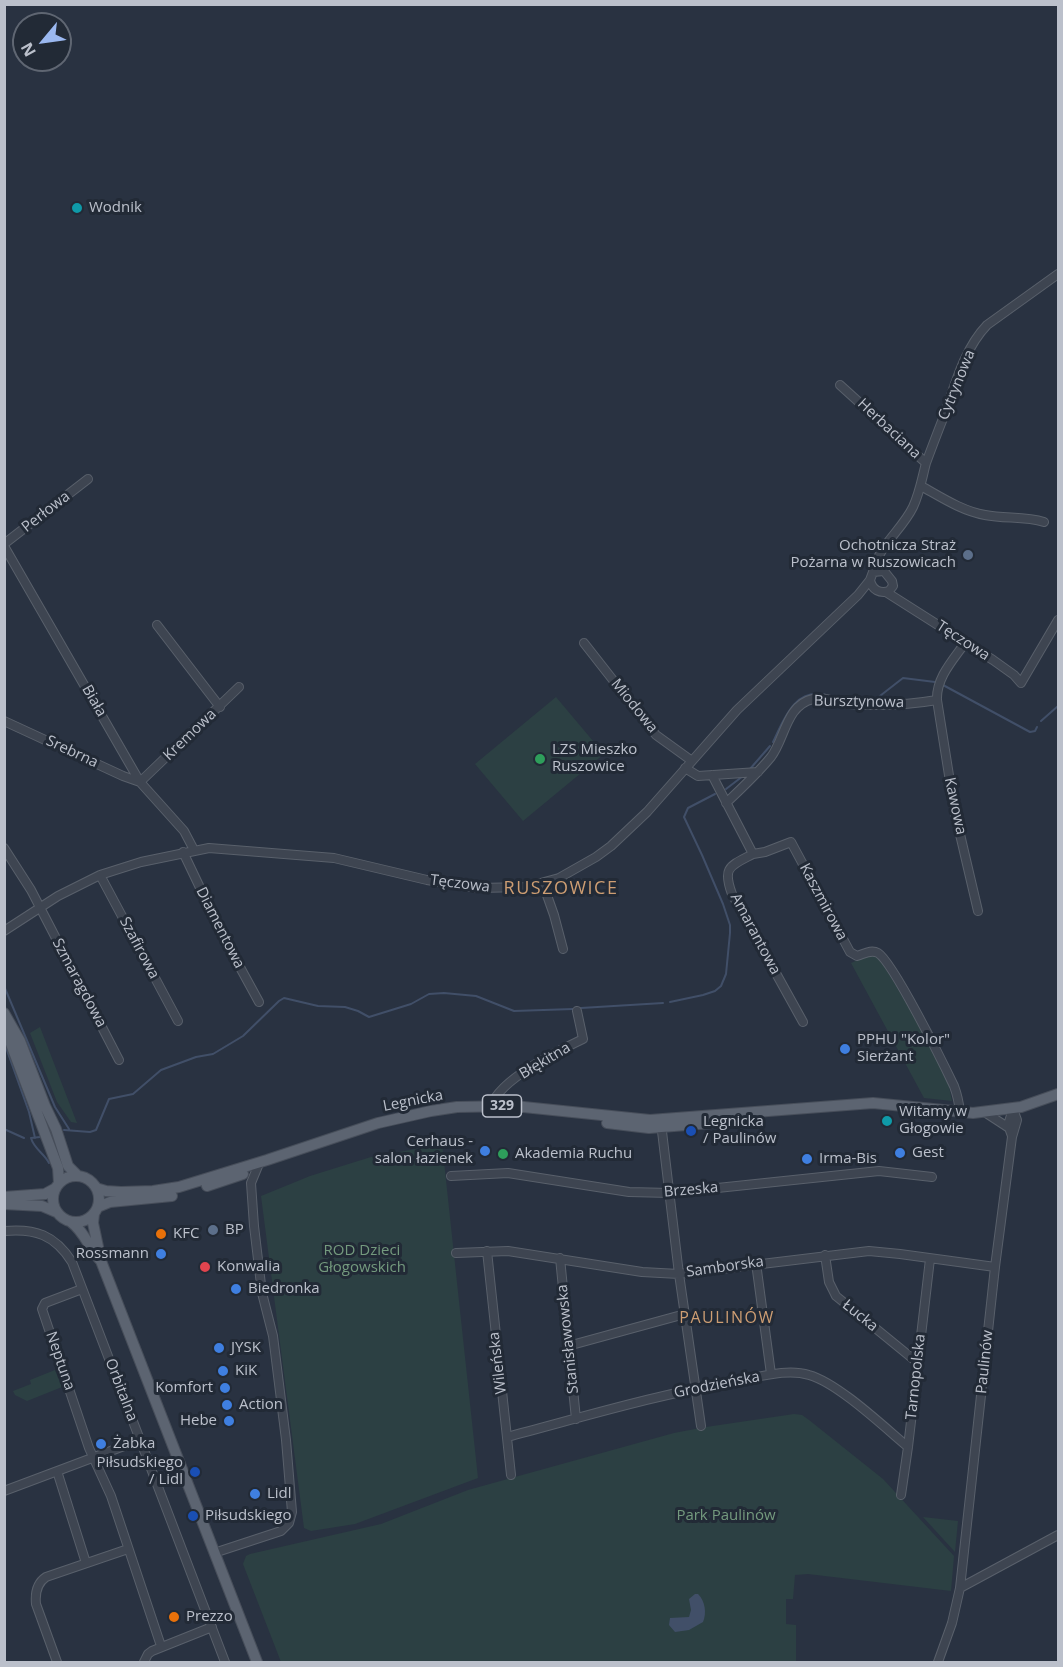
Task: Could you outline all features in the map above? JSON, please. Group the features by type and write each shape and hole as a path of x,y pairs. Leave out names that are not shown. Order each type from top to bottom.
{"main road":[{"path":"7,1018 20,1041 58,1133 68,1166 96,1188 99,1197 93,1223 101,1261 257,1662"},
{"path":"7,1018 11,1044 58,1167 57,1186 53,1200 56,1212"},
{"name":"329","path":"1013,1109 1059,1094"},
{"name":"Legnicka","path":"96,1188 114,1192 162,1190 198,1182 404,1116 431,1110 491,1106 571,1113 622,1126 849,1104 884,1103 986,1113 1013,1109"},
{"name":"Legnicka","path":"96,1210 110,1202 178,1195 241,1174 262,1163"},
{"path":"4,1197 45,1194 70,1177 78,1176"},
{"path":"4,1204 42,1206 71,1222 81,1222 96,1210"},
{"path":"71,1222 82,1232 92,1251 101,1261"}],"street":[{"name":"Cytrynowa","path":"926,463 963,365 980,333 987,325 1059,274"},
{"name":"Herbaciana","path":"840,385 926,463 921,486 909,514 878,556 871,576"},
{"name":"Perłowa","path":"4,545 88,479"},
{"path":"921,486 971,512 1044,522"},
{"name":"Biała","path":"4,545 140,782 184,831 194,850"},
{"name":"Tęczowa","path":"4,932 40,907 100,875 141,862 194,850 223,848 334,858 428,880 478,888 511,888 543,884 571,873 606,851 647,812 737,710 858,595 878,570 889,575 892,581 889,590"},
{"path":"871,576 875,590"},
{"name":"Tęczowa","path":"858,595 875,590 889,590 903,602 1014,675 1021,683 1059,620"},
{"path":"157,625 220,707"},
{"name":"Miodowa","path":"584,643 656,735 692,760"},
{"path":"937,700 938,686 942,677 965,643"},
{"name":"Kremowa","path":"140,782 239,687"},
{"name":"Bursztynowa","path":"726,803 753,779 775,751 795,710 811,699 820,698 846,704 889,705 937,700"},
{"name":"Kawowa","path":"937,700 955,813 978,911"},
{"name":"Srebrna","path":"4,721 140,782"},
{"path":"685,768 698,776 758,772"},
{"path":"712,775 753,854"},
{"name":"Kaszmirowa","path":"753,854 791,842 850,952 857,956 870,951 876,952 885,959 903,987 954,1087 960,1112"},
{"name":"Szmaragdowa","path":"4,848 31,890 120,1060"},
{"name":"Diamentowa","path":"183,852 213,917 259,1002"},
{"name":"Amarantowa","path":"753,854 730,867 727,876 728,883 803,1022"},
{"name":"Szafirowa","path":"100,875 178,1021"},
{"path":"543,884 563,949"},
{"name":"Błękitna","path":"491,1106 498,1092 527,1070 561,1049 583,1039 577,1011"},
{"name":"Paulinów","path":"938,1662 952,1623 960,1588 1010,1133 1017,1120 1013,1109"},
{"path":"986,1113 1010,1133"},
{"path":"661,1124 701,1426"},
{"path":"214,1553 281,1531 289,1523 292,1512 273,1336 262,1293 255,1239 251,1183 262,1163"},
{"name":"Brzeska","path":"451,1176 508,1173 629,1192 670,1193 879,1171 932,1176"},
{"path":"228,1172 241,1174 251,1183"},
{"name":"Orbitalna","path":"4,1231 30,1230 57,1243 72,1262 225,1662"},
{"name":"Wileńska","path":"487,1251 511,1475"},
{"name":"Samborska","path":"456,1253 508,1251 642,1272 680,1274 825,1255 883,1251 995,1267"},
{"name":"Łucka","path":"825,1255 829,1282 836,1296 918,1363"},
{"name":"Stanisławowska","path":"560,1258 576,1419"},
{"name":"Tarnopolska","path":"901,1495 930,1258"},
{"path":"756,1263 771,1374"},
{"name":"Neptuna","path":"82,1289 45,1303 42,1309 89,1448 111,1496 161,1646"},
{"path":"568,1347 685,1314"},
{"name":"Grodzieńska","path":"507,1437 696,1388 771,1374 795,1372 807,1374 828,1383 908,1448"},
{"path":"4,1491 140,1440"},
{"path":"57,1471 86,1563"},
{"path":"960,1588 1059,1535"},
{"path":"57,1662 38,1613 36,1590 46,1577 128,1549"},
{"path":"144,1662 148,1654 161,1646 212,1627"}],"green space":[{"name":"LZS Mieszko Ruszowice","path":"556,697 604,754 523,821 475,764"},
{"path":"869,955 879,957 919,1025 948,1082 952,1101 924,1098 851,963"},
{"path":"40,1027 77,1123 71,1122 57,1102 30,1033"},
{"name":"ROD Dzieci Głogowskich","path":"442,1143 478,1478 355,1524 311,1531 304,1528 261,1196 310,1176 371,1157"},
{"path":"55,1370 62,1387 27,1401 15,1395 13,1391 31,1384 30,1380"},
{"name":"Park Paulinów","path":"794,1414 802,1415 809,1420 883,1479 954,1556 951,1591 808,1574 795,1575 793,1599 786,1599 786,1624 796,1625 796,1662 281,1662 243,1564 246,1556 250,1554 381,1524 468,1490 674,1433"},
{"path":"923,1517 958,1521 955,1552"}],"water":[{"path":"698,1594 704,1604 703,1622 689,1630 675,1632 669,1625 670,1618 689,1617 691,1610 689,1599"}],"waterway":[{"path":"849,700 876,699 903,678 935,682"},
{"path":"943,685 1030,732 1035,731 1037,727"},
{"path":"773,742 786,715 799,700 815,694 826,695"},
{"path":"1041,721 1058,706"},
{"path":"750,769 770,746"},
{"path":"726,789 743,776"},
{"path":"670,1002 715,991 721,986 726,974 730,925 684,817 688,808 715,794"},
{"path":"4,986 55,1107 69,1129"},
{"path":"64,1130 90,1132 96,1130 109,1099 133,1094 161,1070 196,1057 213,1054 243,1036 284,998 318,1006 345,1007 369,1017 411,1004 429,994 444,993 476,996 514,1011 573,1009"},
{"path":"581,1008 663,1003"},
{"path":"4,1042 29,1112 35,1138"},
{"path":"4,1129 24,1138"},
{"path":"40,1137 31,1138 49,1163"}],"place":[{"name":"Wodnik","path":"77,208"},
{"name":"Ochotnicza Straż Pożarna w Ruszowicach","path":"968,555"},
{"name":"LZS Mieszko Ruszowice","path":"540,759"},
{"name":"PPHU \"Kolor\" Sierżant","path":"845,1049"},
{"name":"Witamy w Głogowie","path":"887,1121"},
{"name":"Legnicka / Paulinów","path":"691,1131"},
{"name":"Cerhaus - salon łazienek","path":"485,1151"},
{"name":"Gest","path":"900,1153"},
{"name":"Akademia Ruchu","path":"503,1154"},
{"name":"Irma-Bis","path":"807,1159"},
{"name":"BP","path":"213,1230"},
{"name":"KFC","path":"161,1234"},
{"name":"Rossmann","path":"161,1254"},
{"name":"Konwalia","path":"205,1267"},
{"name":"Biedronka","path":"236,1289"},
{"name":"JYSK","path":"219,1348"},
{"name":"KiK","path":"223,1371"},
{"name":"Komfort","path":"225,1388"},
{"name":"Action","path":"227,1405"},
{"name":"Hebe","path":"229,1421"},
{"name":"Żabka","path":"101,1444"},
{"name":"Piłsudskiego / Lidl","path":"195,1472"},
{"name":"Lidl","path":"255,1494"},
{"name":"Piłsudskiego","path":"193,1516"},
{"name":"Prezzo","path":"174,1617"}],"district":[{"name":"RUSZOWICE","path":"561,889"},
{"name":"PAULINÓW","path":"727,1318"}]}
